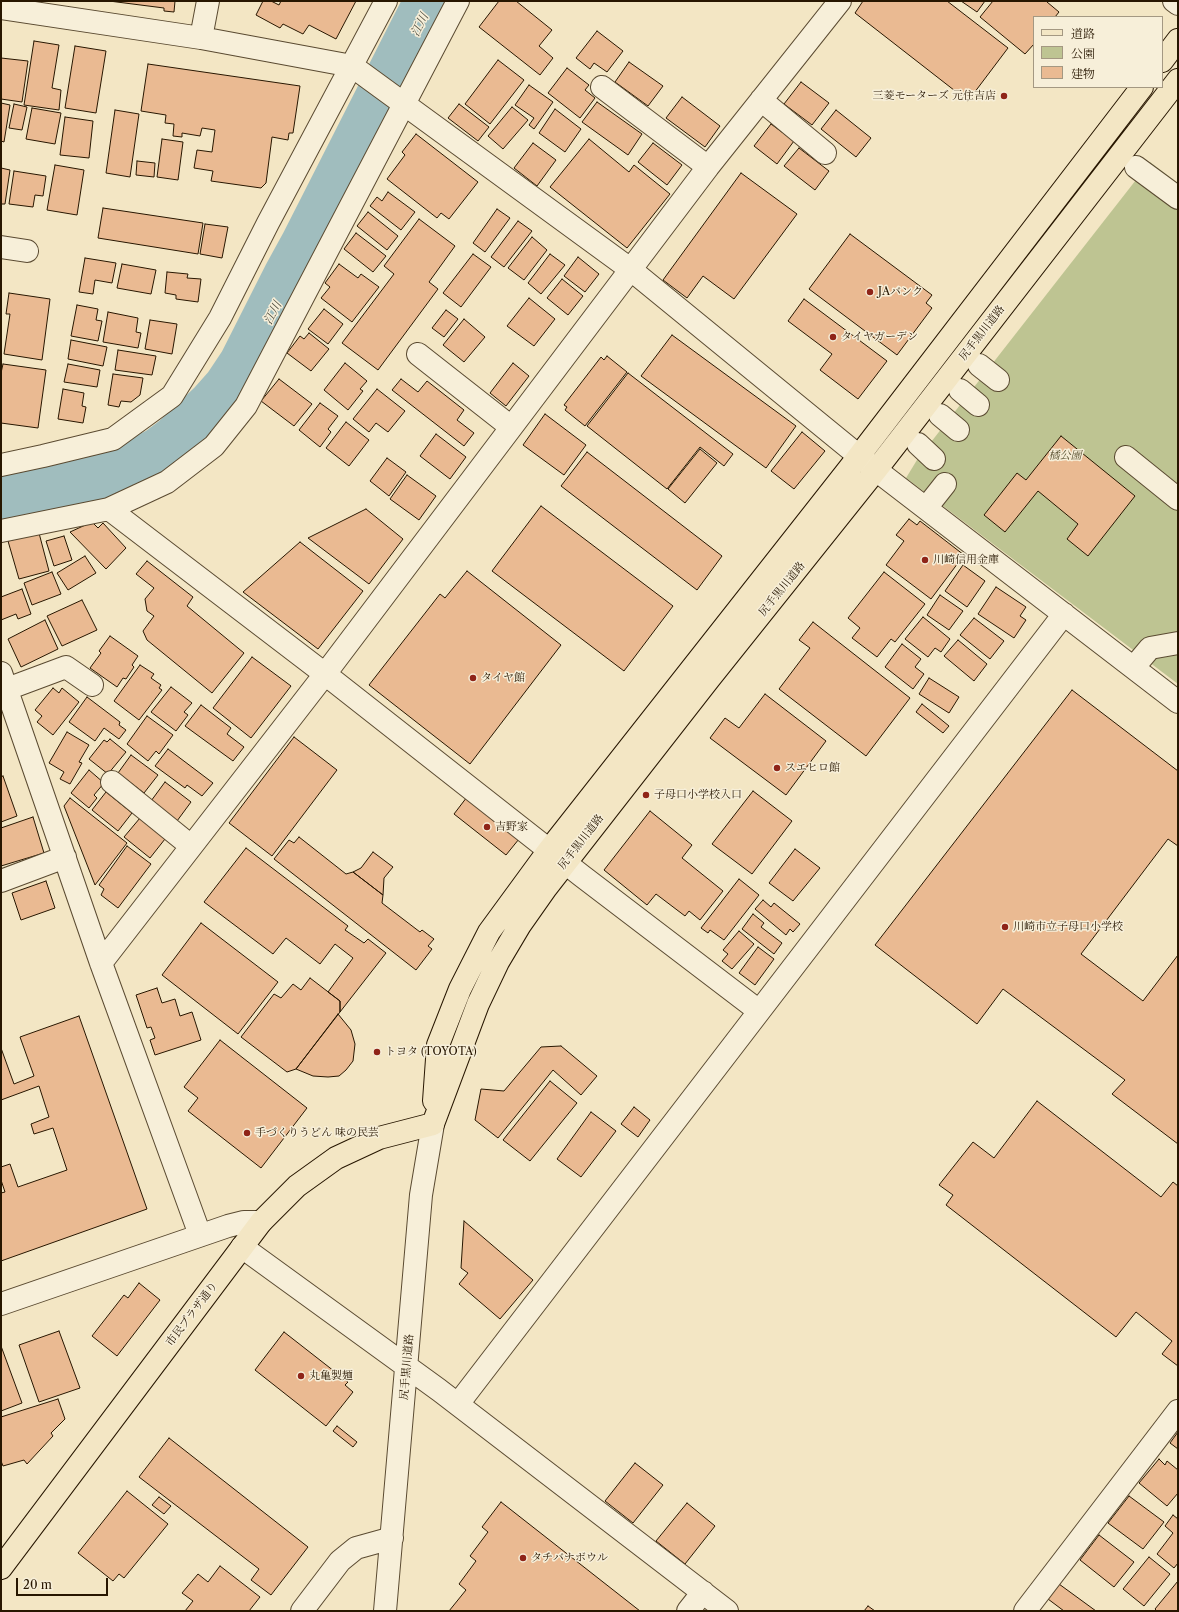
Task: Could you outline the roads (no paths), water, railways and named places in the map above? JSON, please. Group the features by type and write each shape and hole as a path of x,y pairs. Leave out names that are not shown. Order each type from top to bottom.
{"main road":[{"path":"1163,60 1178,40"},
{"name":"尻手黒川道路","path":"433,1124 438,1045 460,990 489,932 557,856 876,470 1178,80"},
{"name":"尻手黒川道路","path":"557,856 859,456 1141,88"},
{"name":"市民プラザ通り","path":"1,1568 242,1247 262,1222 297,1186 336,1158 379,1138 433,1124"}],"street":[{"path":"201,38 208,1"},
{"path":"1,465 49,455 112,439 172,396 220,318 268,223 386,1"},
{"path":"1,531 109,509 168,482 214,446 246,406 458,1"},
{"path":"101,963 325,674 708,167 840,1"},
{"path":"1174,1 1178,4"},
{"path":"1,8 201,38 352,66 630,269 876,470 1178,702"},
{"path":"602,87 708,167"},
{"path":"761,100 825,153"},
{"path":"1136,167 1178,198"},
{"path":"1,246 27,251"},
{"path":"418,354 511,427"},
{"path":"979,365 998,380"},
{"path":"960,390 978,405"},
{"path":"940,415 958,430"},
{"path":"918,444 934,458"},
{"path":"1126,457 1178,499"},
{"path":"926,508 944,484"},
{"path":"109,509 325,674 557,856 760,1012"},
{"path":"458,1404 1064,614"},
{"path":"1134,667 1150,648 1178,643"},
{"path":"92,685 66,667 4,681 101,963 200,1235"},
{"path":"112,782 191,846"},
{"path":"1,881 65,857"},
{"name":"尻手黒川道路","path":"385,1611 421,1196 433,1124"},
{"path":"1,1304 200,1235 244,1222 262,1222"},
{"path":"242,1247 458,1404 727,1611"},
{"path":"1026,1611 1178,1412"},
{"path":"302,1611 340,1561 356,1548 392,1538"},
{"path":"688,1611 702,1592"}],"waterway":[{"name":"江川","path":"1,504 22,500 59,487 108,479 161,454 177,442 214,407 230,389 246,365 432,1"}],"place":[{"name":"三菱モーターズ 元住吉店","path":"1004,96"},
{"name":"JAバンク","path":"870,292"},
{"name":"タイヤガーデン","path":"833,337"},
{"name":"川崎信用金庫","path":"925,560"},
{"name":"タイヤ館","path":"473,678"},
{"name":"スエヒロ館","path":"777,768"},
{"name":"子母口小学校入口","path":"646,795"},
{"name":"吉野家","path":"487,827"},
{"name":"川崎市立子母口小学校","path":"1005,927"},
{"name":"トヨタ (TOYOTA)","path":"377,1052"},
{"name":"手づくりうどん 味の民芸","path":"247,1133"},
{"name":"丸亀製麺","path":"301,1376"},
{"name":"タチバナボウル","path":"523,1558"}],"park label":[{"name":"橘公園","path":"1065,456"}]}
